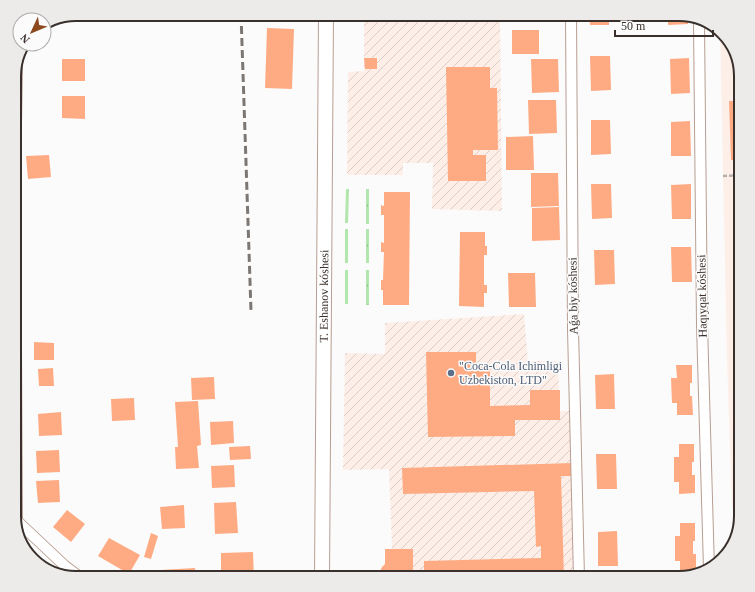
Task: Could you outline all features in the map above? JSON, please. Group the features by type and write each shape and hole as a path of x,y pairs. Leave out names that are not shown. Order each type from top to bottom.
{"main road":[{"name":"T. Eshanov kóshesi","path":"322,571 326,21"}],"street":[{"name":"Aǵa biy kóshesi","path":"571,21 573,329 579,571"},
{"name":"Haqıyqat kóshesi","path":"699,25 702,326 709,562"},
{"path":"22,525 72,571"}],"path":[{"path":"723,176 734,175"}],"shaded area":[{"path":"364,21 500,21 502,211 432,209 433,163 403,163 403,175 347,175 348,72 364,71"},
{"path":"720,40 728,52 734,69 734,508 732,508 727,359"},
{"path":"524,314 528,361 558,361 560,411 573,411 575,571 413,571 413,549 392,549 389,469 343,470 345,353 385,354 385,323"}],"green space":[{"path":"346,189 349,189 348,223 345,223"},
{"path":"366,189 369,189 369,224 366,224"},
{"path":"345,229 348,229 348,263 345,263"},
{"path":"366,229 369,229 369,263 366,263"},
{"path":"345,270 348,270 348,304 345,304"},
{"path":"366,270 369,270 369,305 366,305"}],"building":[{"path":"590,21 609,21 609,25 590,25"},
{"path":"668,21 688,22 688,24 668,25"},
{"path":"267,28 294,29 292,89 265,88"},
{"path":"512,30 539,30 539,54 512,54"},
{"path":"590,56 610,56 611,90 591,91"},
{"path":"364,58 377,58 377,69 365,69"},
{"path":"689,58 690,93 671,94 670,59"},
{"path":"62,59 85,59 85,81 62,81"},
{"path":"531,59 558,59 559,92 532,93"},
{"path":"446,67 490,67 490,88 497,88 498,150 473,150 473,155 486,155 486,181 448,181"},
{"path":"62,96 85,96 85,119 62,118"},
{"path":"528,100 556,100 557,133 529,134"},
{"path":"729,101 734,101 734,160 731,160"},
{"path":"591,120 610,120 611,154 591,155"},
{"path":"690,121 691,156 671,156 671,122"},
{"path":"533,136 534,170 506,170 506,137"},
{"path":"49,155 51,177 28,179 26,156"},
{"path":"531,173 558,173 559,206 531,207"},
{"path":"591,184 611,184 612,218 592,219"},
{"path":"691,184 691,219 672,219 671,185"},
{"path":"384,192 410,192 409,305 383,305 381,280 383,280 384,252 381,252 381,242 384,243 384,215 381,215 381,205 384,206"},
{"path":"559,207 560,240 532,241 532,208"},
{"path":"460,232 485,232 485,246 487,246 487,255 484,255 484,285 487,285 487,293 484,293 484,307 459,306"},
{"path":"733,242 734,242 734,334"},
{"path":"671,247 691,247 692,282 672,282"},
{"path":"594,250 614,250 615,284 595,285"},
{"path":"508,273 535,273 536,307 509,307"},
{"path":"34,342 54,343 54,360 34,360"},
{"path":"426,352 476,352 476,365 490,365 490,406 530,405 530,390 560,390 560,420 515,420 515,436 428,437"},
{"path":"676,365 692,365 690,396 692,396 693,415 677,415 677,403 672,403 671,378 677,378"},
{"path":"53,368 54,386 39,386 38,369"},
{"path":"614,374 615,409 596,409 595,375"},
{"path":"214,377 215,399 192,400 191,378"},
{"path":"134,398 135,420 112,421 111,399"},
{"path":"198,401 201,445 197,446 199,468 176,469 175,447 178,447 175,402"},
{"path":"61,412 62,435 39,436 38,414"},
{"path":"233,421 234,443 211,445 210,422"},
{"path":"679,444 694,444 692,475 695,475 695,493 679,494 679,482 674,482 674,457 679,457"},
{"path":"250,446 251,459 230,460 229,447"},
{"path":"59,450 60,472 37,473 36,451"},
{"path":"596,454 616,454 617,489 597,489"},
{"path":"573,463 573,476 561,476 564,571 424,571 424,561 541,558 541,546 536,547 534,491 403,494 402,468"},
{"path":"234,465 235,487 212,488 211,466"},
{"path":"59,480 60,502 38,503 36,481"},
{"path":"236,502 238,533 215,534 214,503"},
{"path":"184,505 185,528 162,529 160,507"},
{"path":"67,510 85,524 71,542 53,527"},
{"path":"680,523 695,523 693,554 696,554 696,568 680,571 680,561 675,561 675,536 680,536"},
{"path":"617,531 618,566 598,566 598,532"},
{"path":"151,533 158,536 151,559 144,557"},
{"path":"109,538 140,555 131,571 124,571 98,556"},
{"path":"385,549 413,549 413,571 380,571 385,564"},
{"path":"253,552 254,571 221,571 221,553"},
{"path":"195,568 195,571 160,571"}],"railway":[{"path":"241,21 251,311"}],"place":[{"name":"\"Coca-Cola Ichimligi Uzbekiston, LTD\"","path":"451,373"}]}
